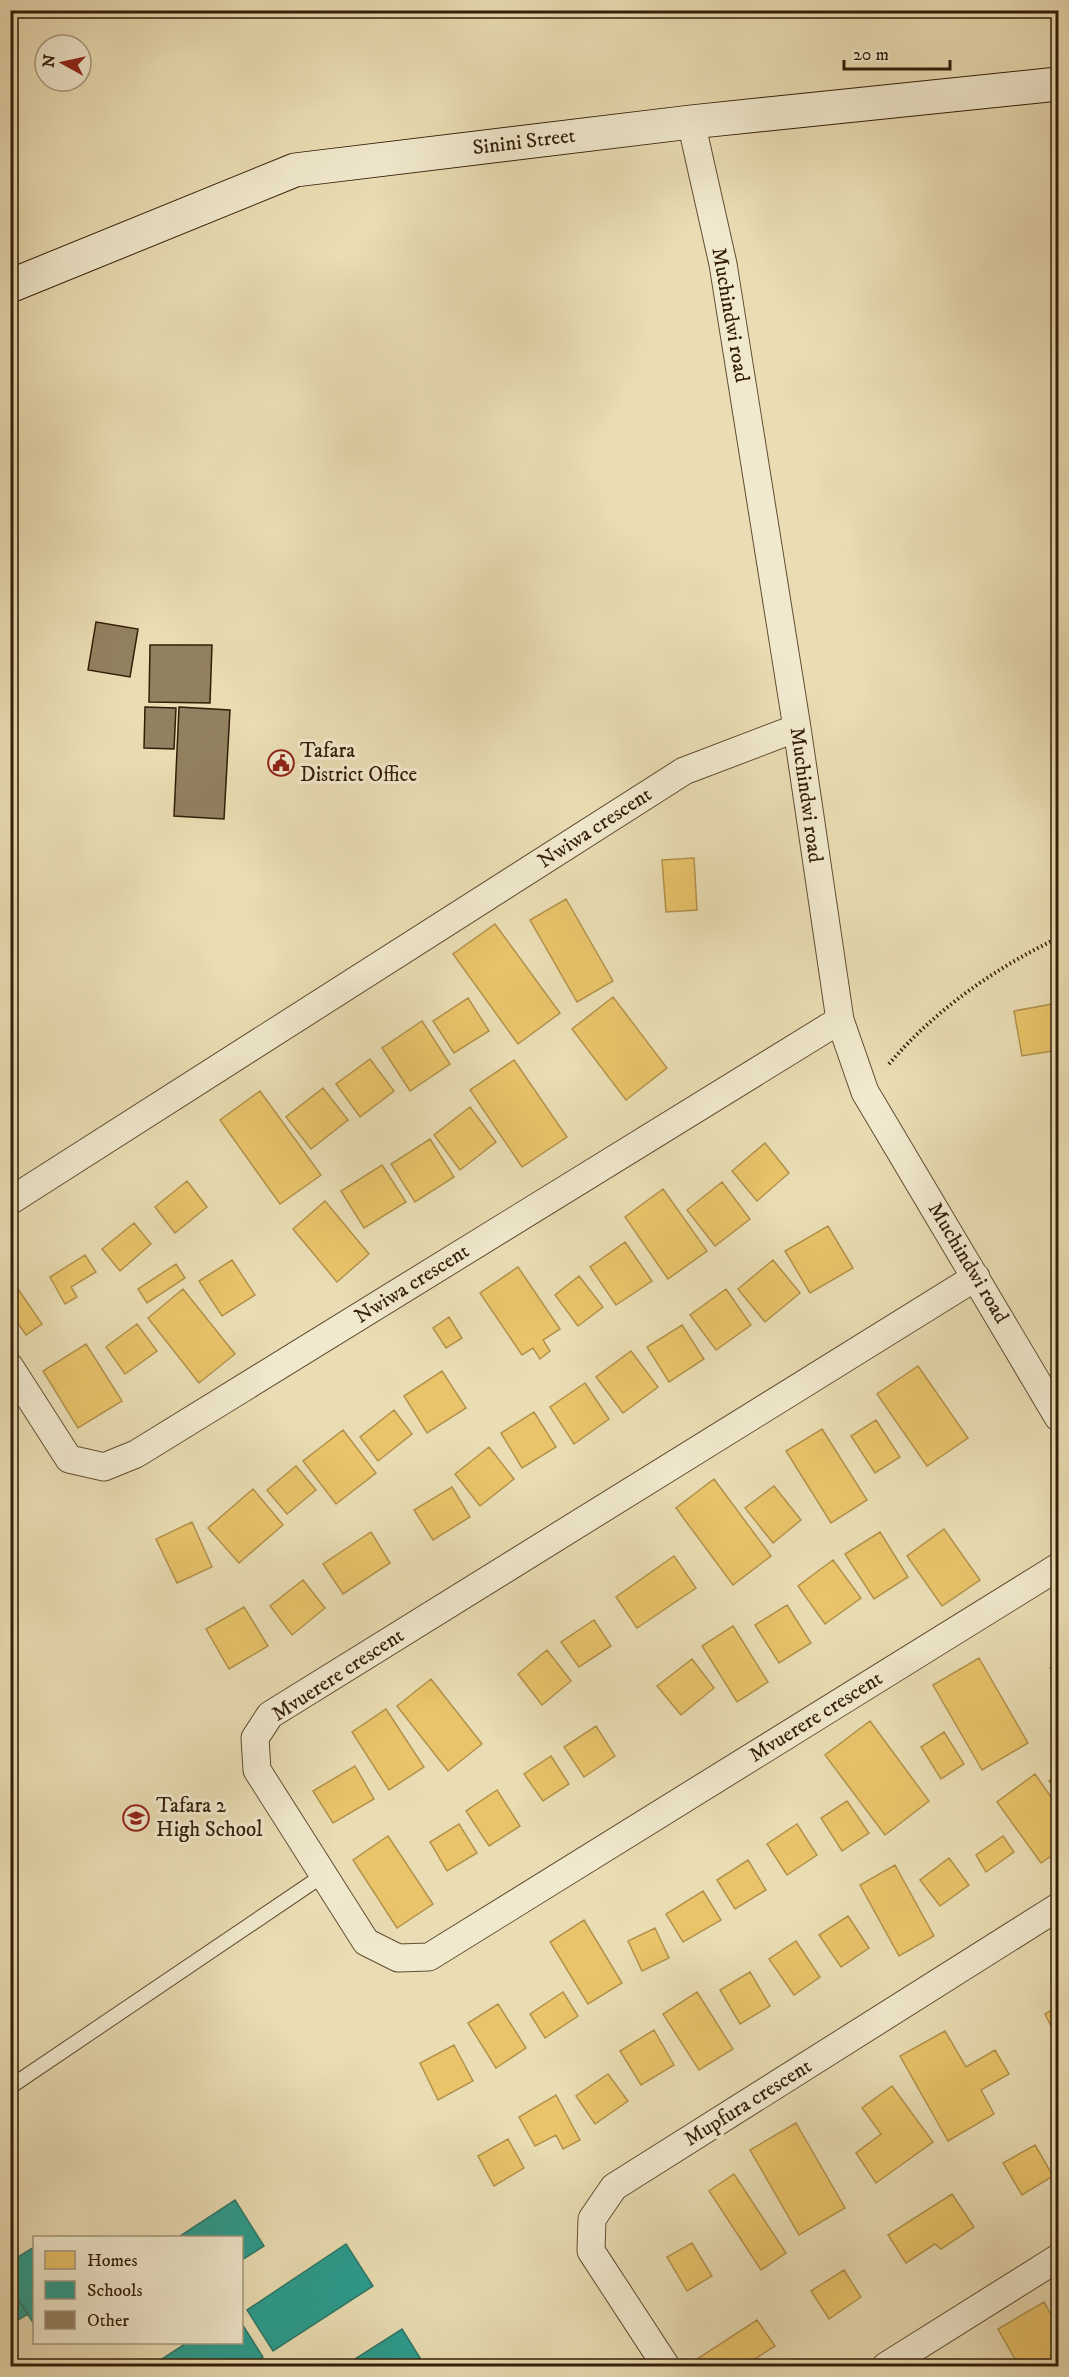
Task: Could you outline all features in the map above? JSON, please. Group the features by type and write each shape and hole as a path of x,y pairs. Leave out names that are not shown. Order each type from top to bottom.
{"street":[{"name":"Sinini Street","path":"10,286 295,170 691,122 1059,84"},
{"name":"Muchindwi road","path":"691,122 723,264 797,728 840,1020 866,1092 1059,1417"},
{"name":"Nwiwa crescent","path":"10,1201 684,771 797,728"},
{"name":"Nwiwa crescent","path":"10,1367 69,1459 104,1467 136,1454 840,1020"},
{"name":"Mvuerere crescent","path":"976,1277 270,1716 255,1738 257,1770 322,1876 366,1942 398,1958 429,1957 1059,1567"},
{"name":"Mupfura crescent","path":"666,2367 591,2251 592,2219 614,2187 1059,1907"},
{"path":"886,2367 1059,2258"}],"lane":[{"path":"10,2087 322,1876"}],"path":[{"path":"866,1092 891,1061 952,1002 1022,955 1059,938"}],"building: Homes":[{"path":"694,858 697,910 666,912 662,860"},
{"path":"566,899 613,981 577,1002 530,920"},
{"path":"495,924 560,1013 518,1044 453,954"},
{"path":"613,997 667,1068 626,1100 572,1029"},
{"path":"468,998 489,1031 454,1053 433,1021"},
{"path":"1058,1003 1058,1050 1022,1056 1014,1011"},
{"path":"422,1021 450,1064 410,1091 382,1048"},
{"path":"370,1059 394,1091 360,1117 336,1084"},
{"path":"514,1060 567,1137 522,1167 470,1090"},
{"path":"323,1088 348,1120 311,1149 286,1117"},
{"path":"260,1091 321,1175 280,1204 220,1120"},
{"path":"470,1107 496,1142 460,1170 434,1135"},
{"path":"430,1139 454,1177 415,1202 391,1164"},
{"path":"765,1143 789,1173 757,1201 732,1171"},
{"path":"382,1165 406,1202 364,1228 341,1191"},
{"path":"187,1181 207,1207 175,1233 155,1207"},
{"path":"722,1182 750,1219 715,1246 687,1210"},
{"path":"663,1189 707,1251 668,1279 625,1217"},
{"path":"325,1201 369,1254 337,1282 293,1229"},
{"path":"134,1223 151,1244 120,1271 102,1249"},
{"path":"828,1226 853,1268 810,1293 785,1251"},
{"path":"625,1242 652,1281 616,1305 590,1267"},
{"path":"85,1255 96,1272 71,1287 77,1297 65,1304 50,1277"},
{"path":"232,1260 255,1295 222,1316 199,1281"},
{"path":"773,1260 800,1293 765,1322 738,1289"},
{"path":"176,1264 185,1278 147,1303 138,1289"},
{"path":"518,1267 560,1329 543,1340 550,1351 540,1359 533,1348 522,1355 480,1293"},
{"path":"579,1276 603,1307 578,1326 555,1295"},
{"path":"14,1283 42,1324 26,1335 10,1312 10,1285"},
{"path":"183,1289 235,1354 199,1383 148,1318"},
{"path":"726,1289 751,1325 716,1350 690,1315"},
{"path":"449,1317 462,1338 446,1348 433,1328"},
{"path":"137,1324 157,1351 125,1374 106,1347"},
{"path":"682,1325 704,1359 669,1382 647,1347"},
{"path":"86,1344 122,1401 78,1428 43,1371"},
{"path":"631,1351 658,1387 623,1413 596,1377"},
{"path":"918,1366 968,1438 927,1466 877,1394"},
{"path":"442,1371 466,1408 427,1433 404,1396"},
{"path":"585,1383 609,1419 574,1444 550,1407"},
{"path":"394,1410 412,1434 378,1461 360,1437"},
{"path":"534,1412 556,1447 522,1468 501,1433"},
{"path":"876,1420 900,1457 875,1473 851,1436"},
{"path":"822,1429 867,1500 831,1523 786,1451"},
{"path":"343,1430 376,1473 336,1504 303,1461"},
{"path":"489,1447 514,1479 480,1506 455,1474"},
{"path":"296,1466 316,1490 287,1514 267,1490"},
{"path":"714,1479 771,1556 733,1585 676,1508"},
{"path":"774,1486 801,1520 773,1543 745,1508"},
{"path":"452,1487 470,1517 433,1540 414,1510"},
{"path":"253,1489 283,1525 239,1563 208,1528"},
{"path":"192,1522 212,1567 177,1583 156,1539"},
{"path":"944,1529 980,1580 942,1606 907,1556"},
{"path":"371,1532 390,1563 343,1594 323,1564"},
{"path":"880,1532 908,1577 874,1599 845,1554"},
{"path":"674,1556 696,1588 637,1628 616,1597"},
{"path":"833,1560 861,1598 825,1624 798,1586"},
{"path":"303,1580 325,1608 292,1635 270,1606"},
{"path":"787,1605 811,1643 779,1663 755,1625"},
{"path":"244,1607 268,1646 229,1669 206,1629"},
{"path":"594,1620 611,1646 579,1667 561,1642"},
{"path":"733,1626 768,1682 737,1702 702,1646"},
{"path":"547,1650 571,1681 542,1705 518,1674"},
{"path":"979,1658 1028,1743 982,1770 933,1685"},
{"path":"692,1659 714,1688 681,1715 657,1686"},
{"path":"1058,1662 1058,1679 1050,1668"},
{"path":"431,1679 482,1744 448,1771 397,1706"},
{"path":"386,1709 424,1767 389,1790 352,1732"},
{"path":"870,1721 929,1801 885,1835 825,1755"},
{"path":"596,1726 615,1756 584,1777 564,1747"},
{"path":"944,1732 964,1764 941,1779 921,1747"},
{"path":"551,1756 569,1784 543,1801 524,1774"},
{"path":"355,1766 374,1799 333,1823 313,1791"},
{"path":"1058,1773 1058,1792 1049,1781"},
{"path":"1035,1774 1058,1807 1058,1851 1041,1863 997,1802"},
{"path":"497,1790 520,1826 489,1846 466,1811"},
{"path":"847,1801 869,1833 842,1851 821,1818"},
{"path":"459,1824 477,1853 447,1871 430,1842"},
{"path":"797,1824 817,1855 787,1875 767,1844"},
{"path":"388,1836 433,1904 397,1928 353,1860"},
{"path":"1003,1836 1014,1852 986,1872 976,1855"},
{"path":"949,1858 969,1885 940,1906 920,1880"},
{"path":"748,1860 766,1890 735,1909 717,1880"},
{"path":"895,1865 934,1936 899,1956 860,1885"},
{"path":"703,1891 721,1920 683,1942 666,1914"},
{"path":"848,1916 869,1948 841,1967 819,1935"},
{"path":"584,1920 622,1983 588,2004 550,1942"},
{"path":"655,1928 669,1958 642,1971 628,1941"},
{"path":"796,1941 820,1977 794,1995 769,1959"},
{"path":"750,1972 770,2006 740,2024 720,1990"},
{"path":"563,1992 578,2016 545,2038 530,2014"},
{"path":"697,1992 733,2049 699,2070 663,2014"},
{"path":"498,2004 526,2048 496,2068 468,2023"},
{"path":"1058,2006 1058,2040 1045,2014"},
{"path":"654,2030 674,2065 641,2085 620,2051"},
{"path":"945,2031 966,2067 995,2050 1009,2074 981,2090 994,2114 948,2141 900,2056"},
{"path":"454,2045 473,2081 438,2100 420,2063"},
{"path":"608,2074 628,2101 595,2124 576,2096"},
{"path":"892,2086 933,2142 876,2183 856,2153 881,2134 862,2108"},
{"path":"556,2095 580,2140 563,2149 556,2135 535,2146 519,2117"},
{"path":"796,2123 845,2208 799,2235 750,2150"},
{"path":"508,2139 524,2168 494,2186 478,2156"},
{"path":"1035,2145 1053,2176 1022,2195 1003,2163"},
{"path":"734,2174 786,2253 761,2270 709,2191"},
{"path":"952,2194 974,2227 941,2249 935,2244 906,2263 888,2235"},
{"path":"692,2243 712,2276 687,2291 667,2257"},
{"path":"844,2270 861,2297 829,2319 811,2291"},
{"path":"1044,2302 1058,2327 1058,2366 1019,2366 998,2329"},
{"path":"757,2320 775,2346 744,2366 698,2366 694,2361"}],"building: Schools":[{"path":"235,2200 264,2246 243,2259 243,2236 180,2236"},
{"path":"346,2244 373,2286 273,2351 247,2310"},
{"path":"33,2248 32,2321 10,2287 10,2262"},
{"path":"10,2287 28,2314 10,2325"},
{"path":"243,2326 263,2357 248,2366 151,2366 185,2344 243,2344"},
{"path":"402,2329 425,2366 344,2366"}],"building: Other":[{"path":"96,622 138,629 130,677 88,670"},
{"path":"150,645 212,645 210,703 149,702"},
{"path":"145,707 176,708 174,749 144,748"},
{"path":"179,707 230,710 224,819 174,816"}],"place":[{"name":"Tafara District Office","path":"281,763"},
{"name":"Tafara 2 High School","path":"136,1818"}]}
